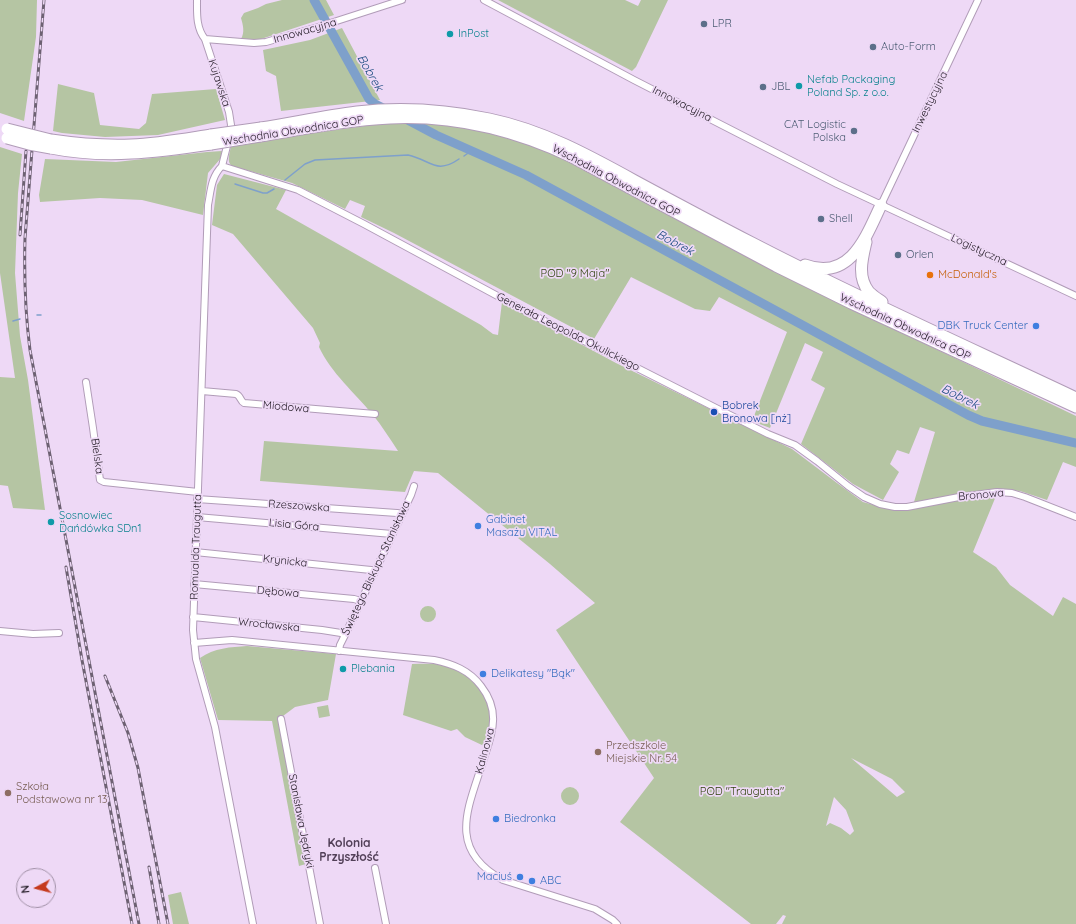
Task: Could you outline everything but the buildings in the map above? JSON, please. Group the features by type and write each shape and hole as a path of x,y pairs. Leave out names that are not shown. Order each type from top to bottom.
{"highway":[{"name":"Wschodnia Obwodnica GOP","path":"261,132 357,112 389,110 425,110 454,113 489,119 536,132 616,170 817,276 1076,398"},
{"name":"Wschodnia Obwodnica GOP","path":"4,133 51,144 132,145 211,139 391,118 433,118 498,130 553,148 572,157 776,266 851,303 1076,407"},
{"path":"881,204 870,230 862,258 861,272 863,281 870,293 909,320"},
{"path":"769,252 813,268 830,268 845,263 851,258 870,230"}],"street":[{"name":"Kujawska","path":"197,0 201,34 205,39 231,125 222,166"},
{"name":"Innowacyjna","path":"205,39 254,43 266,42 318,27 394,1 402,0"},
{"name":"Innowacyjna","path":"484,0 825,178 881,204"},
{"name":"Inwestycyjna","path":"881,204 978,0"},
{"name":"Romualda Traugutta","path":"222,166 216,172 212,182 208,205 195,552 193,617 194,643 196,659 215,727 253,924"},
{"name":"Generała Leopolda Okulickiego","path":"222,166 298,190 531,314 768,434 795,445 848,486 864,496 880,504 895,507 907,507"},
{"name":"Logistyczna","path":"881,204 1076,296"},
{"name":"Bielska","path":"86,382 100,480 104,482 198,492"},
{"name":"Miodowa","path":"202,391 236,394 239,395 244,403 375,414"},
{"name":"Świętego Biskupa Stanisława","path":"339,651 340,645 414,486"},
{"name":"Bronowa","path":"907,507 959,497 997,492 1025,496 1076,516"},
{"name":"Rzeszowska","path":"197,499 401,514"},
{"name":"Lisia Góra","path":"197,517 392,534"},
{"name":"Krynicka","path":"195,552 375,571"},
{"name":"Dębowa","path":"194,584 354,599 361,601"},
{"name":"Wrocławska","path":"193,617 341,632 345,635"},
{"path":"0,631 33,634 59,633"},
{"name":"Kalinowa","path":"194,643 232,640 434,660 448,663 460,668 479,683 486,693 491,706 493,719 492,732 471,801 467,820 466,833 474,857 492,874 503,880 595,909 613,920 616,924"},
{"name":"Stanisława Jędryki","path":"281,719 320,924"},
{"path":"375,868 386,924"}],"green space":[{"path":"0,0 37,0 36,37 24,121 0,113"},
{"path":"282,0 326,0 334,15 258,40 241,39 243,26 241,18 244,13 266,4"},
{"path":"498,0 625,0 638,6 641,0 668,0 636,67 632,71"},
{"path":"342,28 380,100 281,111 276,76 266,71 263,50 310,40"},
{"path":"58,84 94,93 100,125 139,129 146,123 152,94 216,89 225,120 158,135 105,137 62,133 53,131"},
{"path":"432,123 470,128 549,150 792,280 1076,416 1076,467 1063,462 1047,500 1020,491 996,489 996,496 973,552 996,567 1010,585 1053,616 1063,597 1076,604 1076,924 782,924 786,916 783,915 776,924 751,924 620,822 654,778 556,630 595,603 550,564 438,473 414,471 405,492 260,481 264,441 398,451 373,415 330,366 319,347 320,343 313,328 233,234 212,225 217,185 224,174 286,190 276,209 481,325 493,334 498,335 502,302 616,363 792,449 863,502 892,510 934,503 914,502 935,432 920,427 909,454 897,450 890,464 899,472 883,500 853,484 801,444 825,388 811,380 823,352 805,343 770,428 752,421 787,332 719,297 710,311 695,309 631,277 594,339 361,217 365,206 350,200 345,209 292,183 232,166 229,162 231,146 379,124","holes":["851,758 892,779 905,792 897,797","834,797 846,810 854,831 850,835 841,828 830,823 826,826"]},
{"path":"0,147 22,154 18,193 15,273 20,336 28,380 45,510 13,508 8,486 0,485 0,377 15,378 0,273"},
{"path":"222,151 221,158 208,173 203,215 142,200 100,198 40,202 39,195 45,159 116,162"},
{"path":"428,606 434,608 436,614 434,620 428,622 422,620 420,614 422,608"},
{"path":"247,646 336,654 328,700 295,707 279,719 306,864 299,866 272,721 218,720 200,658 217,650"},
{"path":"412,664 435,664 449,666 466,675 476,685 487,701 490,713 489,730 484,746 465,737 457,729 451,731 403,715"},
{"path":"328,705 330,716 319,718 317,707"},
{"path":"570,787 576,790 579,796 576,802 570,805 564,802 561,796 564,790"},
{"path":"181,892 189,924 173,924 168,895"}],"waterway":[{"name":"Bobrek","path":"314,0 369,99 387,110"},
{"name":"Bobrek","path":"404,118 436,135 526,175 968,415 982,421 1076,443"},
{"path":"464,156 471,151"},
{"path":"285,180 305,164 315,160 408,155 434,165 445,166 459,159"},
{"path":"235,184 263,193 267,193 274,189"},
{"path":"13,321 20,319"}],"railway":[{"path":"44,0 25,238 25,294 28,336 139,924"},
{"path":"20,235 26,151"},
{"path":"66,567 132,924"},
{"path":"105,676 128,733 138,768 168,924"},
{"path":"149,867 159,924"}],"place":[{"name":"LPR","path":"704,24"},
{"name":"InPost","path":"450,34"},
{"name":"Auto-Form","path":"873,47"},
{"name":"Nefab Packaging Poland Sp. z o.o.","path":"799,86"},
{"name":"JBL","path":"763,87"},
{"name":"CAT Logistic Polska","path":"854,131"},
{"name":"Shell","path":"821,219"},
{"name":"Orlen","path":"898,255"},
{"name":"McDonald's","path":"930,275"},
{"name":"DBK Truck Center","path":"1036,326"},
{"name":"Bobrek Bronowa [nż]","path":"714,412"},
{"name":"Sosnowiec Dańdówka SDn1","path":"51,522"},
{"name":"Gabinet Masażu VITAL","path":"478,526"},
{"name":"Plebania","path":"343,669"},
{"name":"Delikatesy \"Bąk\"","path":"483,674"},
{"name":"Przedszkole Miejskie Nr. 54","path":"598,752"},
{"name":"Szkoła Podstawowa nr 13","path":"8,793"},
{"name":"Biedronka","path":"496,819"},
{"name":"Maciuś","path":"520,877"},
{"name":"ABC","path":"532,881"}],"district":[{"name":"Kolonia Przyszłość","path":"349,850"}],"park label":[{"name":"POD \"9 Maja\"","path":"575,274"},
{"name":"POD \"Traugutta\"","path":"742,792"}]}
